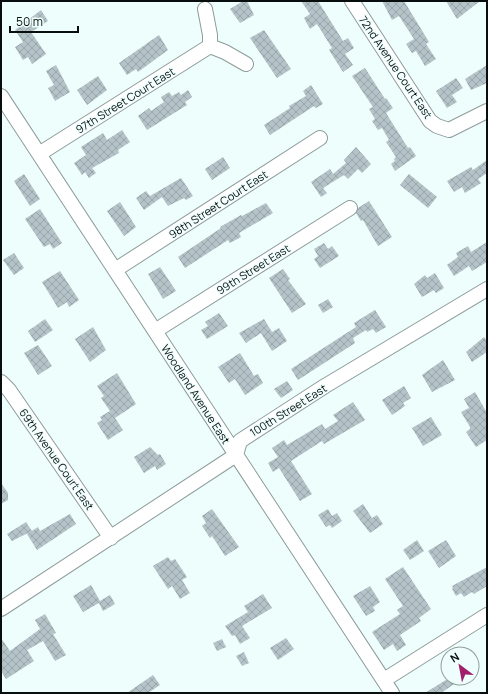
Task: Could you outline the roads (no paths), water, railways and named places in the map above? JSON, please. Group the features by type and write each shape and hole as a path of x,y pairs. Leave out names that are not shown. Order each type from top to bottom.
{"street":[{"name":"72nd Avenue Court East","path":"352,1 430,120 444,129 449,130 487,111"},
{"path":"205,10 210,35 210,46 225,52 246,64"},
{"name":"97th Street Court East","path":"39,154 210,46"},
{"name":"Woodland Avenue East","path":"1,96 6,113 39,154 392,693"},
{"name":"98th Street Court East","path":"115,270 320,138"},
{"name":"99th Street East","path":"155,332 350,208"},
{"name":"100th Street East","path":"1,609 236,455 240,441 325,386 487,290"},
{"name":"69th Avenue Court East","path":"1,382 9,390 55,454 111,538"},
{"path":"384,680 487,615"}]}
